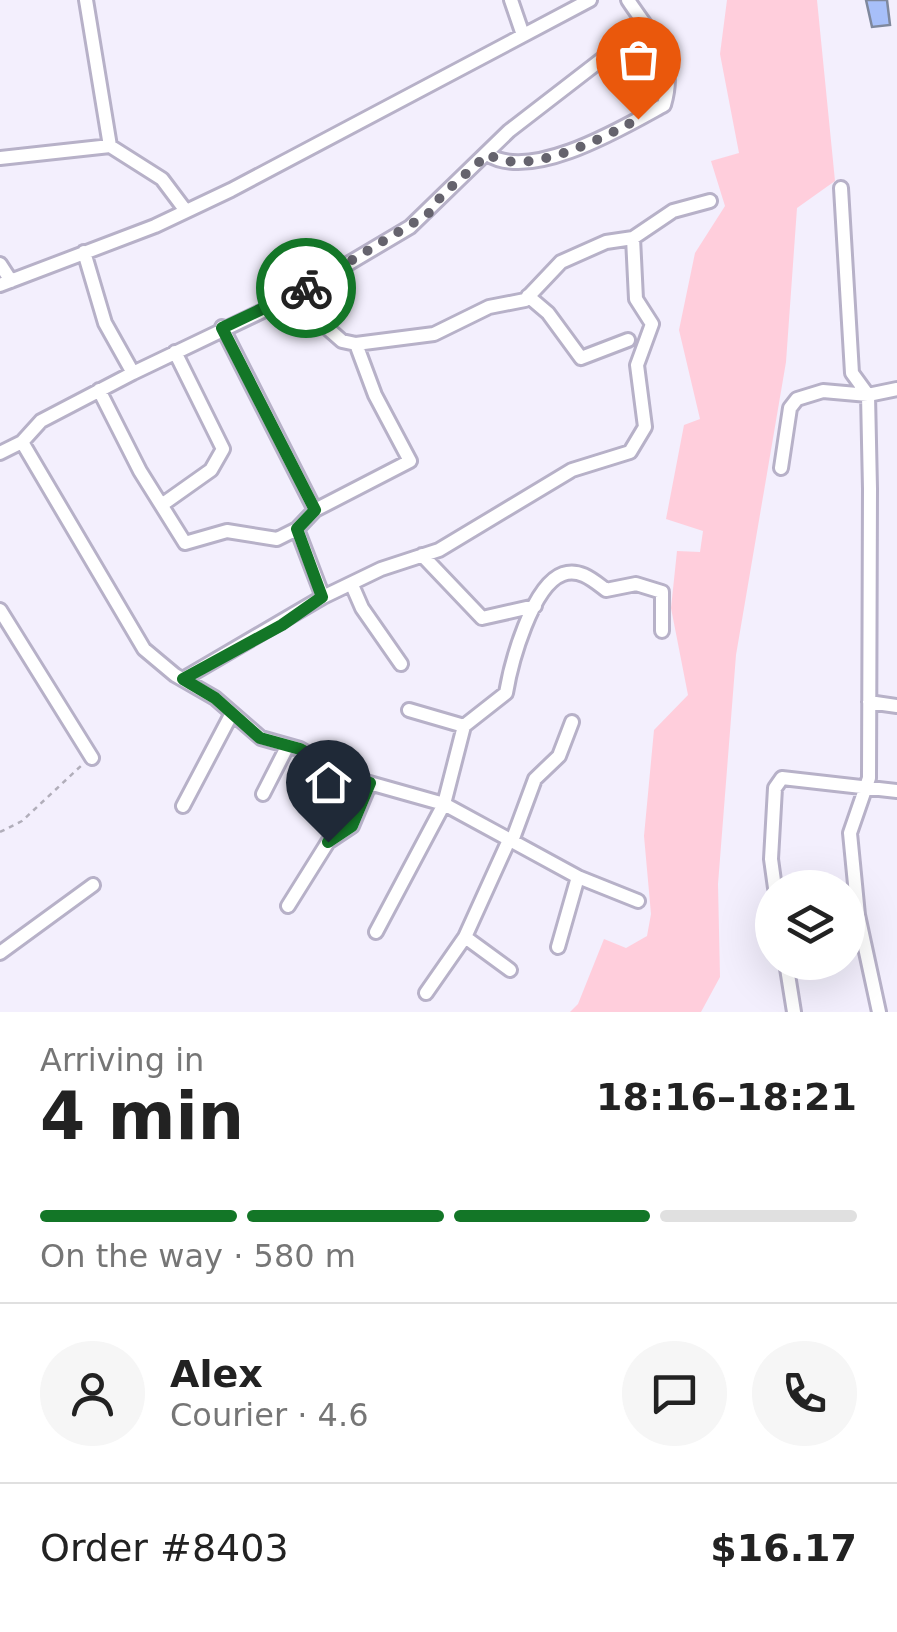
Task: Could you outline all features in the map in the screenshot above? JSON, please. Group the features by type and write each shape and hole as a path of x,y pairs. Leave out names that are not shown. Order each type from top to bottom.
{"street":[{"path":"86,0 110,146"},
{"path":"511,0 522,32"},
{"path":"0,264 6,283 186,211 522,32 590,0"},
{"path":"488,154 497,160 518,162 561,154 664,105 671,82 667,60 628,0"},
{"path":"0,454 22,442 41,421 222,328 292,297 410,227 570,80 645,26"},
{"path":"0,158 110,146 162,179 186,211"},
{"path":"841,188 852,373 868,395 867,791 850,834 858,915 879,1012"},
{"path":"292,297 342,341 356,344 434,334 489,307 512,305 528,296 562,262 606,242 634,238 672,211 710,201"},
{"path":"183,679 282,625 322,597 422,556 572,470 617,458 638,445 646,426 637,365 652,324 636,299 634,238"},
{"path":"84,252 105,323 132,373"},
{"path":"528,296 548,313 581,358 628,340"},
{"path":"222,328 315,510"},
{"path":"99,390 185,543 228,530 277,538 297,529 315,510 410,461 376,395 356,344"},
{"path":"162,504 211,470 223,449 175,352"},
{"path":"781,468 790,408 798,399 823,392 868,395 897,388"},
{"path":"22,442 144,649 215,698 260,738 370,783 444,804 578,877 638,902"},
{"path":"297,529 322,597"},
{"path":"422,556 482,618 535,606"},
{"path":"376,932 444,804 464,726 506,693 510,670 542,589 563,574 586,576 614,592 636,584 662,592 662,631"},
{"path":"352,585 362,608 401,664"},
{"path":"0,610 92,758"},
{"path":"870,702 897,706"},
{"path":"410,710 464,726"},
{"path":"183,806 231,715"},
{"path":"426,993 465,937 535,779 560,756 572,722"},
{"path":"263,794 287,747"},
{"path":"773,870 775,788 782,778 867,791 897,790"},
{"path":"288,906 328,842 352,826 370,783"},
{"path":"558,947 578,877"},
{"path":"0,953 93,885"},
{"path":"465,937 510,970"},
{"path":"789,980 794,1012"}],"path":[{"path":"0,832 22,822 73,770 92,758"}],"shaded area":[{"path":"727,0 817,0 835,181 797,208 786,362 736,655 718,884 720,977 701,1012 570,1012 578,1004 604,939 626,948 647,936 651,914 644,836 654,730 688,695 671,608 677,551 700,552 703,531 666,519 684,425 700,419 679,330 695,253 725,206 711,161 739,153 720,54"}],"building":[{"path":"866,0 887,0 890,25 872,27"}],"way so far":[{"path":"306,288 428,214 442,195 488,154 497,160 518,162 561,154 638,119"}],"route":[{"path":"306,288 222,328 302,476 315,510 297,529 322,597 282,625 183,679 215,698 260,738 300,749 348,776 370,783 352,826 328,842"}]}
